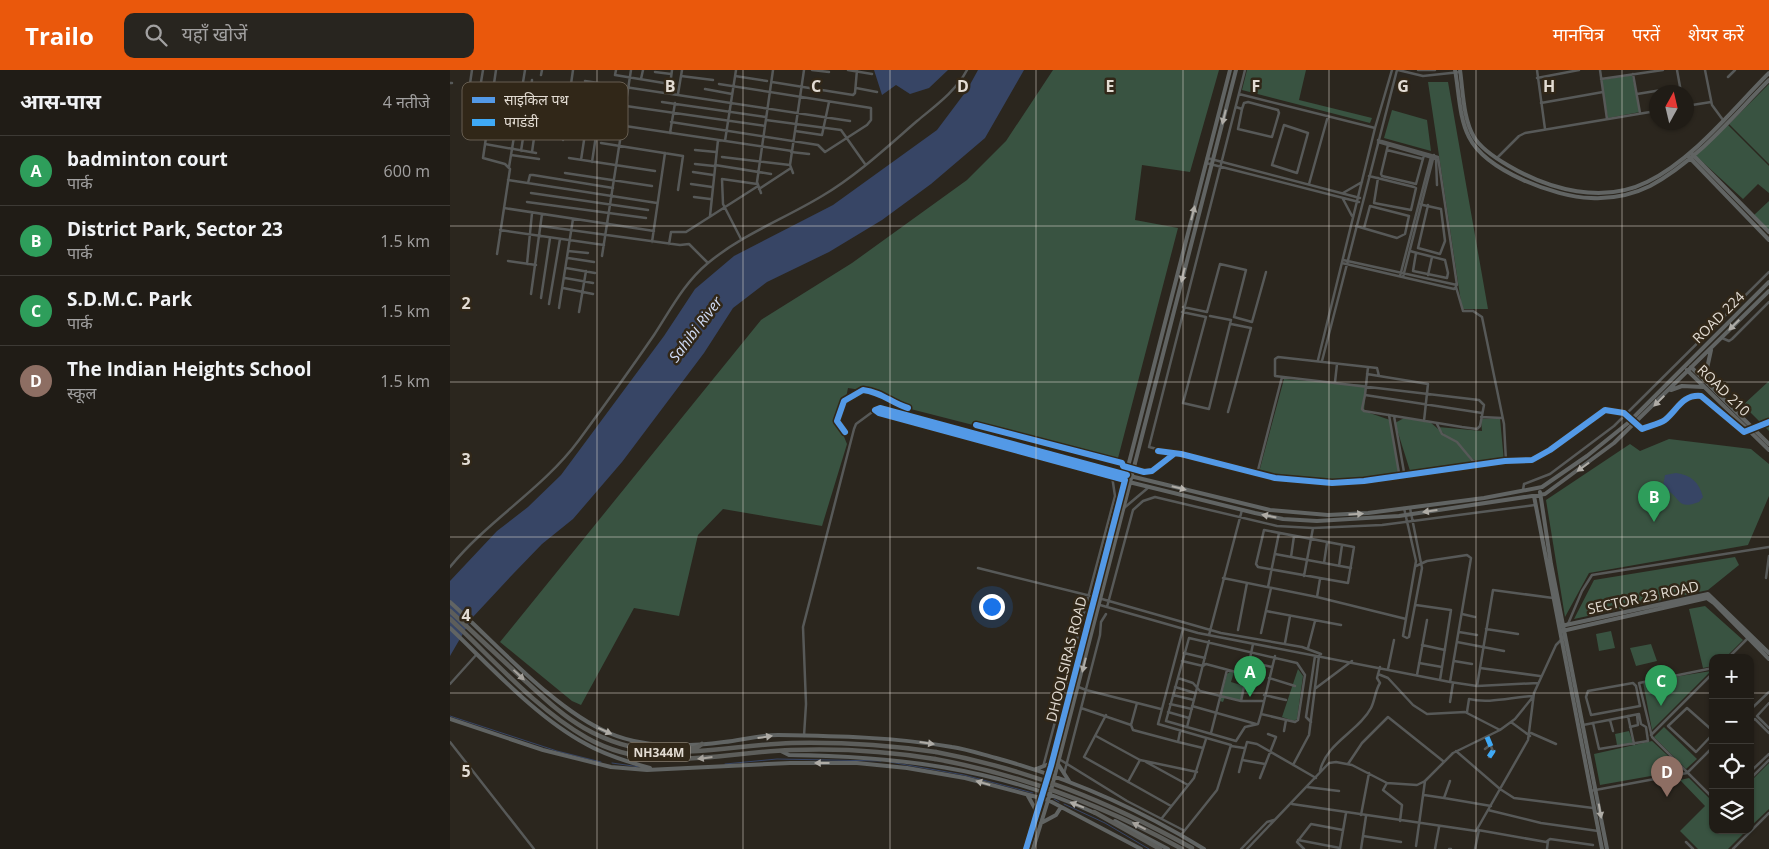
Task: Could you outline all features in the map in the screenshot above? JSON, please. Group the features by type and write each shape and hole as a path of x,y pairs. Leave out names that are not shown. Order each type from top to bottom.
{"highway":[{"name":"NH344M","path":"450,611 547,701 574,722 605,738 638,748 684,753 790,743 871,744 964,758 1042,779 1108,804 1193,849"},
{"name":"NH344M","path":"450,619 535,700 588,738 612,749 668,760 690,760 780,751 876,751 960,763 1040,784 1106,810 1182,849"},
{"path":"638,748 687,748 699,747 702,744"},
{"path":"1094,812 1160,849"}],"street":[{"path":"481,82 483,70"},
{"path":"541,75 542,70"},
{"path":"616,70 615,75 670,84"},
{"path":"628,93 631,70"},
{"path":"642,80 643,70"},
{"path":"669,93 672,70"},
{"path":"678,94 682,70"},
{"path":"725,141 736,70"},
{"path":"761,193 758,186 760,162 774,70"},
{"path":"793,173 790,166 804,70"},
{"path":"812,70 830,72"},
{"path":"848,70 872,74"},
{"path":"450,567 502,514 541,482 579,440 654,334 676,298 708,263 741,239 823,196 865,164 943,99 958,84 967,70"},
{"name":"DHOOLSIRAS ROAD","path":"1026,849 1038,814 1073,684 1230,70"},
{"name":"DHOOLSIRAS ROAD","path":"1032,849 1058,764 1236,70"},
{"path":"1244,70 1149,447 1257,474 1282,377"},
{"path":"1318,360 1375,128 1392,70"},
{"path":"1322,361 1397,70 1423,76 1458,71"},
{"path":"1418,70 1435,70"},
{"path":"1537,70 1545,129"},
{"path":"1551,75 1552,70"},
{"path":"1537,78 1579,70"},
{"path":"1600,70 1607,119"},
{"path":"1601,79 1663,70"},
{"path":"1677,70 1680,85"},
{"path":"1705,70 1711,102 1724,121"},
{"path":"1728,77 1735,70"},
{"path":"772,82 853,95 856,88 857,71"},
{"path":"1458,71 1472,133 1482,146 1497,158 1503,166"},
{"path":"1458,71 1468,136 1478,150 1530,182 1565,194 1592,198 1632,193 1648,187 1665,177 1690,155 1769,73"},
{"path":"655,72 672,74"},
{"path":"1633,74 1640,113"},
{"path":"681,76 713,80"},
{"path":"734,76 768,81"},
{"path":"1724,121 1769,80"},
{"path":"585,81 592,82"},
{"path":"671,122 764,135 818,145 826,152 870,123 870,108 719,84"},
{"path":"629,87 850,120"},
{"path":"856,88 877,92"},
{"path":"705,89 732,94"},
{"path":"1541,103 1603,92"},
{"path":"1637,94 1649,92"},
{"path":"1239,94 1375,128"},
{"path":"662,102 841,130 865,164"},
{"path":"794,131 821,135 829,102"},
{"path":"1248,102 1278,110 1279,113 1272,137 1238,129 1242,109 1244,103 1248,102"},
{"path":"1694,105 1711,102"},
{"path":"1228,103 1242,109"},
{"path":"670,133 674,104"},
{"path":"628,106 765,126"},
{"path":"1497,158 1522,134 1649,112"},
{"path":"1307,190 1328,116"},
{"path":"1285,125 1308,133 1298,172 1288,171 1272,165 1282,127 1285,125"},
{"path":"628,127 809,154"},
{"path":"486,140 484,160 505,164 509,167"},
{"path":"497,254 513,140"},
{"path":"521,151 523,140"},
{"path":"485,144 534,153 535,140"},
{"path":"581,160 584,140"},
{"path":"592,162 595,140"},
{"path":"602,256 621,140"},
{"path":"710,216 710,199 718,140"},
{"path":"1378,141 1423,157"},
{"path":"1378,141 1438,158 1457,286 1463,311 1473,311 1482,317 1502,418 1506,461"},
{"path":"601,143 684,157 678,190"},
{"path":"1388,145 1380,174 1382,176 1416,184 1423,157"},
{"path":"695,150 716,152"},
{"path":"1387,150 1423,157 1433,156"},
{"path":"652,242 659,206 657,203 665,153"},
{"path":"511,155 539,159"},
{"path":"1690,155 1769,232"},
{"path":"1690,155 1769,240"},
{"path":"1433,156 1437,159 1438,184"},
{"path":"1402,275 1422,189 1433,156"},
{"path":"1402,275 1410,251 1433,156"},
{"path":"722,157 790,166"},
{"path":"569,158 656,171"},
{"path":"1207,158 1219,166 1307,190 1363,201"},
{"path":"1206,163 1220,162 1342,194 1358,200"},
{"path":"696,164 771,174"},
{"path":"669,244 670,233 686,232 724,206 790,166"},
{"path":"1280,178 1282,169"},
{"path":"1286,179 1288,171"},
{"path":"693,172 714,175"},
{"path":"565,173 652,186"},
{"path":"528,183 532,174 613,188"},
{"path":"1369,176 1422,189"},
{"path":"741,239 721,197 723,178 758,186"},
{"path":"1378,178 1373,200 1375,203 1410,210 1416,188"},
{"path":"508,180 657,203"},
{"path":"1342,194 1362,182"},
{"path":"691,184 712,187"},
{"path":"531,193 648,210"},
{"path":"694,197 710,199"},
{"path":"1343,198 1353,218"},
{"path":"527,202 646,218"},
{"path":"1421,204 1428,205 1441,209 1445,241 1442,254 1418,248 1428,205"},
{"path":"1356,226 1397,238 1404,234 1409,216 1370,206 1364,228"},
{"path":"504,208 608,223 654,232"},
{"path":"527,264 532,213"},
{"path":"531,294 537,264 542,214"},
{"path":"559,308 573,218"},
{"path":"541,226 652,242 690,245 708,263"},
{"path":"500,230 604,245"},
{"path":"541,298 550,238"},
{"path":"549,304 560,239"},
{"path":"1410,251 1446,261 1448,276 1445,279 1413,271 1416,253"},
{"path":"568,252 588,254"},
{"path":"1428,275 1432,257"},
{"path":"568,258 594,262"},
{"path":"1342,261 1457,286"},
{"path":"508,262 537,264"},
{"path":"1206,317 1183,402 1209,408 1246,270 1220,264 1208,312 1210,316"},
{"path":"566,268 594,273"},
{"path":"579,312 586,271"},
{"path":"1228,412 1266,272"},
{"path":"1523,490 1524,484 1550,474 1622,419 1769,272"},
{"path":"565,278 594,283"},
{"name":"ROAD 224","path":"1539,488 1587,456 1625,426 1769,282"},
{"path":"563,288 593,294"},
{"name":"ROAD 224","path":"1540,495 1591,462 1621,437 1769,291"},
{"path":"1722,338 1732,339 1769,302"},
{"path":"1183,307 1208,312"},
{"path":"1752,308 1757,314"},
{"path":"1182,312 1206,317 1252,322"},
{"path":"1232,320 1251,328"},
{"path":"1711,386 1706,373 1712,348"},
{"path":"1368,367 1366,385 1364,395 1363,410 1437,424 1477,429 1482,413 1482,402 1366,385 1282,377 1274,374 1277,357 1368,367 1378,369 1378,376"},
{"path":"1335,382 1337,364"},
{"name":"ROAD 210","path":"1686,365 1705,388 1766,443 1769,450"},
{"name":"ROAD 210","path":"1690,370 1711,386 1757,435"},
{"path":"1367,374 1427,383 1424,421"},
{"path":"1669,390 1682,386 1698,385 1705,388"},
{"path":"1364,395 1482,413"},
{"path":"804,736 806,704 803,627 854,429 856,424 880,408 1126,477 1130,482 1283,519 1317,521 1406,515 1540,495"},
{"path":"875,410 879,413 1112,476 1132,476 1270,510 1298,514 1328,515 1409,508 1539,488 1563,637 1602,849"},
{"path":"1389,415 1399,473"},
{"path":"1394,416 1404,472"},
{"path":"1481,417 1502,418"},
{"path":"1437,424 1442,434 1457,442 1472,460 1482,465"},
{"path":"1043,767 1115,496 1112,476"},
{"path":"1124,508 1150,487"},
{"path":"1532,489 1537,505 1553,598 1563,628"},
{"path":"1107,607 1132,512 1139,504 1158,496 1277,526 1312,528 1350,528 1537,505"},
{"path":"1404,508 1416,566 1403,636 1407,638 1409,637 1415,605 1421,563 1409,508"},
{"path":"1209,635 1242,510"},
{"path":"1304,576 1312,528"},
{"path":"1264,530 1294,536 1355,548 1346,584 1256,565 1262,532 1264,530"},
{"path":"1262,633 1279,533"},
{"path":"1291,557 1294,536"},
{"path":"1324,563 1328,542"},
{"path":"1338,566 1342,545"},
{"path":"1563,628 1592,575 1769,547"},
{"path":"1275,554 1351,568"},
{"path":"1416,566 1421,563 1470,556 1454,661 1450,702"},
{"path":"1766,578 1769,556"},
{"path":"978,568 1088,595 1210,630 1308,648 1321,656"},
{"path":"1223,578 1317,597 1406,619"},
{"path":"1317,597 1320,579"},
{"path":"1238,630 1247,583"},
{"path":"1477,686 1494,589 1553,598"},
{"name":"SECTOR 23 ROAD","path":"1563,628 1708,594 1768,651"},
{"name":"SECTOR 23 ROAD","path":"1563,628 1707,598 1769,659"},
{"path":"450,602 563,706 589,723 612,734 643,742 702,744 775,735 906,740 945,746 1036,769 1070,782 1182,832"},
{"path":"1093,603 1209,635 1315,656 1352,661 1417,676 1477,686 1538,683"},
{"path":"1415,605 1451,610 1440,680"},
{"path":"1266,611 1341,626"},
{"path":"1064,776 1101,632 1101,624 1106,614"},
{"path":"1462,614 1475,616"},
{"path":"1285,643 1290,616"},
{"path":"1096,618 1101,624"},
{"path":"1417,676 1426,620"},
{"path":"1308,648 1316,622"},
{"path":"450,628 542,714 567,733 586,745 654,769"},
{"path":"1184,629 1158,724 1180,732 1244,748"},
{"path":"1486,629 1518,634"},
{"path":"1459,632 1478,635"},
{"path":"1257,724 1245,727 1237,740 1168,722 1166,719 1190,637 1295,661 1305,675 1298,720 1295,722 1261,714"},
{"path":"1247,849 1320,773 1333,762 1348,764 1387,782 1414,786 1425,781 1456,751 1500,730 1521,713 1533,696 1541,676 1563,637"},
{"path":"1563,637 1583,725 1607,849"},
{"path":"1732,654 1748,638"},
{"path":"1388,669 1394,640"},
{"path":"1187,727 1209,641"},
{"path":"1457,642 1504,651"},
{"path":"1241,701 1254,644"},
{"path":"1422,645 1445,650"},
{"path":"450,684 476,653"},
{"path":"1184,653 1205,658"},
{"path":"1257,724 1275,656"},
{"path":"1311,722 1306,717 1315,656"},
{"path":"1293,765 1307,741 1321,656"},
{"path":"1182,661 1203,666 1206,664 1247,675"},
{"path":"1310,690 1315,690 1352,661"},
{"path":"1454,661 1472,664"},
{"path":"1250,662 1272,667"},
{"path":"1419,663 1442,667"},
{"path":"1320,773 1324,758 1372,708 1375,692 1380,683 1377,678 1380,667"},
{"path":"1480,668 1541,676"},
{"path":"1709,669 1639,681 1651,735 1709,794"},
{"path":"1211,733 1227,670"},
{"path":"1378,674 1388,678 1413,705 1427,714 1467,713 1500,730"},
{"path":"1651,735 1709,677"},
{"path":"1178,678 1193,682 1200,691 1241,701 1262,701"},
{"path":"1269,678 1294,686"},
{"path":"1066,682 1086,690 1161,709"},
{"path":"1633,682 1636,686 1640,705 1594,716 1588,704 1587,694 1591,689 1633,682"},
{"path":"1175,687 1196,693"},
{"path":"1754,706 1769,692"},
{"path":"1264,694 1286,700"},
{"path":"1173,695 1194,700"},
{"path":"1467,713 1469,699 1486,702 1533,696"},
{"path":"1475,849 1478,830 1530,734 1533,696"},
{"path":"1765,696 1769,701 1758,716 1769,728"},
{"path":"1131,725 1137,703"},
{"path":"1170,704 1216,712 1257,724"},
{"path":"1579,706 1588,704"},
{"path":"1081,708 1131,725 1135,731 1203,748"},
{"path":"1687,708 1713,732 1696,752 1668,726 1687,708"},
{"path":"1168,712 1189,718"},
{"path":"1593,723 1598,749 1648,741 1646,727 1641,724 1639,714 1637,715"},
{"path":"1106,715 1084,757 1170,806"},
{"path":"1583,725 1637,715"},
{"path":"1630,727 1638,725 1637,715"},
{"path":"1628,716 1634,744"},
{"path":"1348,764 1362,743 1388,717 1444,761"},
{"path":"450,719 543,750 605,766 654,769 790,763 857,763 907,768 965,778 1048,800 1141,849"},
{"path":"1754,719 1756,719 1769,733"},
{"path":"1284,731 1286,720"},
{"path":"1610,720 1613,732"},
{"path":"1511,722 1530,734 1556,744"},
{"path":"1178,742 1180,732"},
{"path":"1260,778 1276,737 1268,734"},
{"path":"1095,736 1188,786"},
{"path":"1487,737 1493,751 1489,757"},
{"path":"1162,818 1197,772 1206,739"},
{"path":"1239,772 1244,748 1250,741 1316,778"},
{"path":"450,742 534,849"},
{"path":"1485,749 1490,745"},
{"path":"1182,832 1219,787 1231,746"},
{"path":"780,751 789,755 857,756 934,764 1005,780 1050,794 1094,812 1168,849"},
{"path":"1456,751 1500,789 1514,798 1525,801 1593,808"},
{"path":"1590,791 1687,772 1709,751"},
{"path":"1754,768 1769,754"},
{"path":"605,766 612,755"},
{"path":"1059,759 1127,801 1162,818 1204,849"},
{"path":"1141,760 1197,772"},
{"path":"1128,782 1141,760"},
{"path":"1242,760 1265,764"},
{"path":"1754,775 1769,760"},
{"path":"1036,769 1052,763"},
{"path":"1058,764 1064,776 1070,782"},
{"path":"1361,815 1369,773"},
{"path":"1416,846 1425,781"},
{"path":"1444,798 1450,781"},
{"path":"1387,782 1383,790 1402,805 1400,821"},
{"path":"1307,787 1338,792"},
{"path":"1028,795 1038,814"},
{"path":"1424,795 1491,806"},
{"path":"1292,804 1473,832 1478,830 1548,842 1550,839 1593,845"},
{"path":"1041,823 1056,814 1061,807"},
{"path":"1488,810 1541,823 1598,831"},
{"path":"1298,840 1340,848 1346,812"},
{"path":"1733,849 1769,813"},
{"path":"1361,849 1366,816"},
{"path":"1241,849 1267,822 1276,820"},
{"path":"1298,840 1313,824 1343,830"},
{"path":"1435,849 1439,827"},
{"path":"1363,836 1401,842"},
{"path":"1298,840 1297,842 1304,849"},
{"path":"1547,849 1548,842"},
{"path":"1686,842 1693,849"}],"green space":[{"path":"1053,70 1219,70 1190,172 1142,165 1135,220 1178,228 1117,462 895,405 887,394 848,388 840,427 847,444 822,526 723,509 698,535 679,616 634,608 581,705 572,701 500,642 761,320 852,263 967,180 1006,141"},
{"path":"1247,70 1306,70 1299,100 1372,118 1370,123 1242,90"},
{"path":"1632,75 1640,112 1608,118 1601,80"},
{"path":"1428,82 1448,82 1488,309 1462,309"},
{"path":"1769,84 1769,164 1729,124"},
{"path":"1392,110 1427,120 1431,151 1384,138"},
{"path":"1727,124 1769,166 1769,193 1758,184 1743,199 1695,155"},
{"path":"1769,201 1769,230 1754,215"},
{"path":"1284,379 1366,385 1364,411 1390,420 1399,473 1364,481 1315,482 1259,472"},
{"path":"1769,381 1769,431 1743,405"},
{"path":"1404,418 1430,422 1445,435 1438,427 1482,431 1481,419 1500,418 1504,462 1481,462 1468,456 1474,466 1411,474 1395,423"},
{"path":"1669,439 1751,449 1769,464 1769,496 1748,545 1589,573 1565,617 1546,500 1630,444 1640,451"},
{"path":"1735,557 1739,565 1708,590 1574,619 1594,580"},
{"path":"1705,606 1743,640 1729,654 1709,654 1709,667 1703,668 1689,609"},
{"path":"1611,631 1615,648 1599,651 1596,634"},
{"path":"1651,644 1657,661 1636,666 1630,648"},
{"path":"1298,669 1303,676 1297,719 1294,721 1282,717"},
{"path":"1231,671 1234,672 1231,682 1244,686 1241,701 1225,697 1223,702 1220,701 1227,674"},
{"path":"1709,671 1652,730 1643,682"},
{"path":"1664,727 1697,759 1686,769 1654,737"},
{"path":"1629,731 1633,743 1617,745 1615,734"},
{"path":"1652,741 1679,766 1679,771 1600,785 1594,754"},
{"path":"1769,763 1769,809 1754,823 1754,789 1754,778"},
{"path":"1689,778 1709,798 1709,834 1743,834 1728,849 1698,849 1680,831 1705,806 1680,780"}],"water":[{"path":"874,70 948,70 929,88 910,94 896,85 882,95"},
{"name":"Sahibi River","path":"978,70 1024,70 985,138 931,184 882,220 829,252 767,282 733,308 704,353 622,462 573,519 542,544 472,618 450,656 450,581 497,531 528,507 561,475 664,336 695,289 734,256 833,205 937,130 967,90"},
{"path":"1676,473 1686,475 1697,483 1703,497 1699,502 1684,505 1670,492 1665,492 1659,501 1653,498 1650,492 1652,486 1663,486 1665,475"}],"waterway":[{"path":"450,716 557,751 601,762"},
{"path":"725,764 777,759 881,761"},
{"path":"890,762 964,775 1033,793"},
{"path":"612,763 640,767"},
{"path":"1054,799 1059,802"},
{"path":"1064,804 1105,823 1149,849"}],"marked path":[{"path":"1487,737 1493,751 1489,757"}],"cycle path":[{"path":"845,432 837,421 844,401 863,390 876,393 908,408"},
{"path":"1158,451 1181,454 1275,478 1332,483 1364,481 1505,461 1532,460 1550,450 1605,410 1624,413 1642,429 1665,420 1685,400 1695,396 1701,396 1744,432 1769,422"},
{"path":"1026,849 1051,766 1125,480 879,413 875,410 880,408 1127,475"},
{"path":"976,425 1122,463 1123,466 1144,472 1152,471 1174,454"}],"place":[{"name":"District Park, Sector 23","path":"1654,522"},
{"name":"badminton court","path":"1250,697"},
{"name":"S.D.M.C. Park","path":"1661,706"},
{"name":"The Indian Heights School","path":"1667,797"}]}
